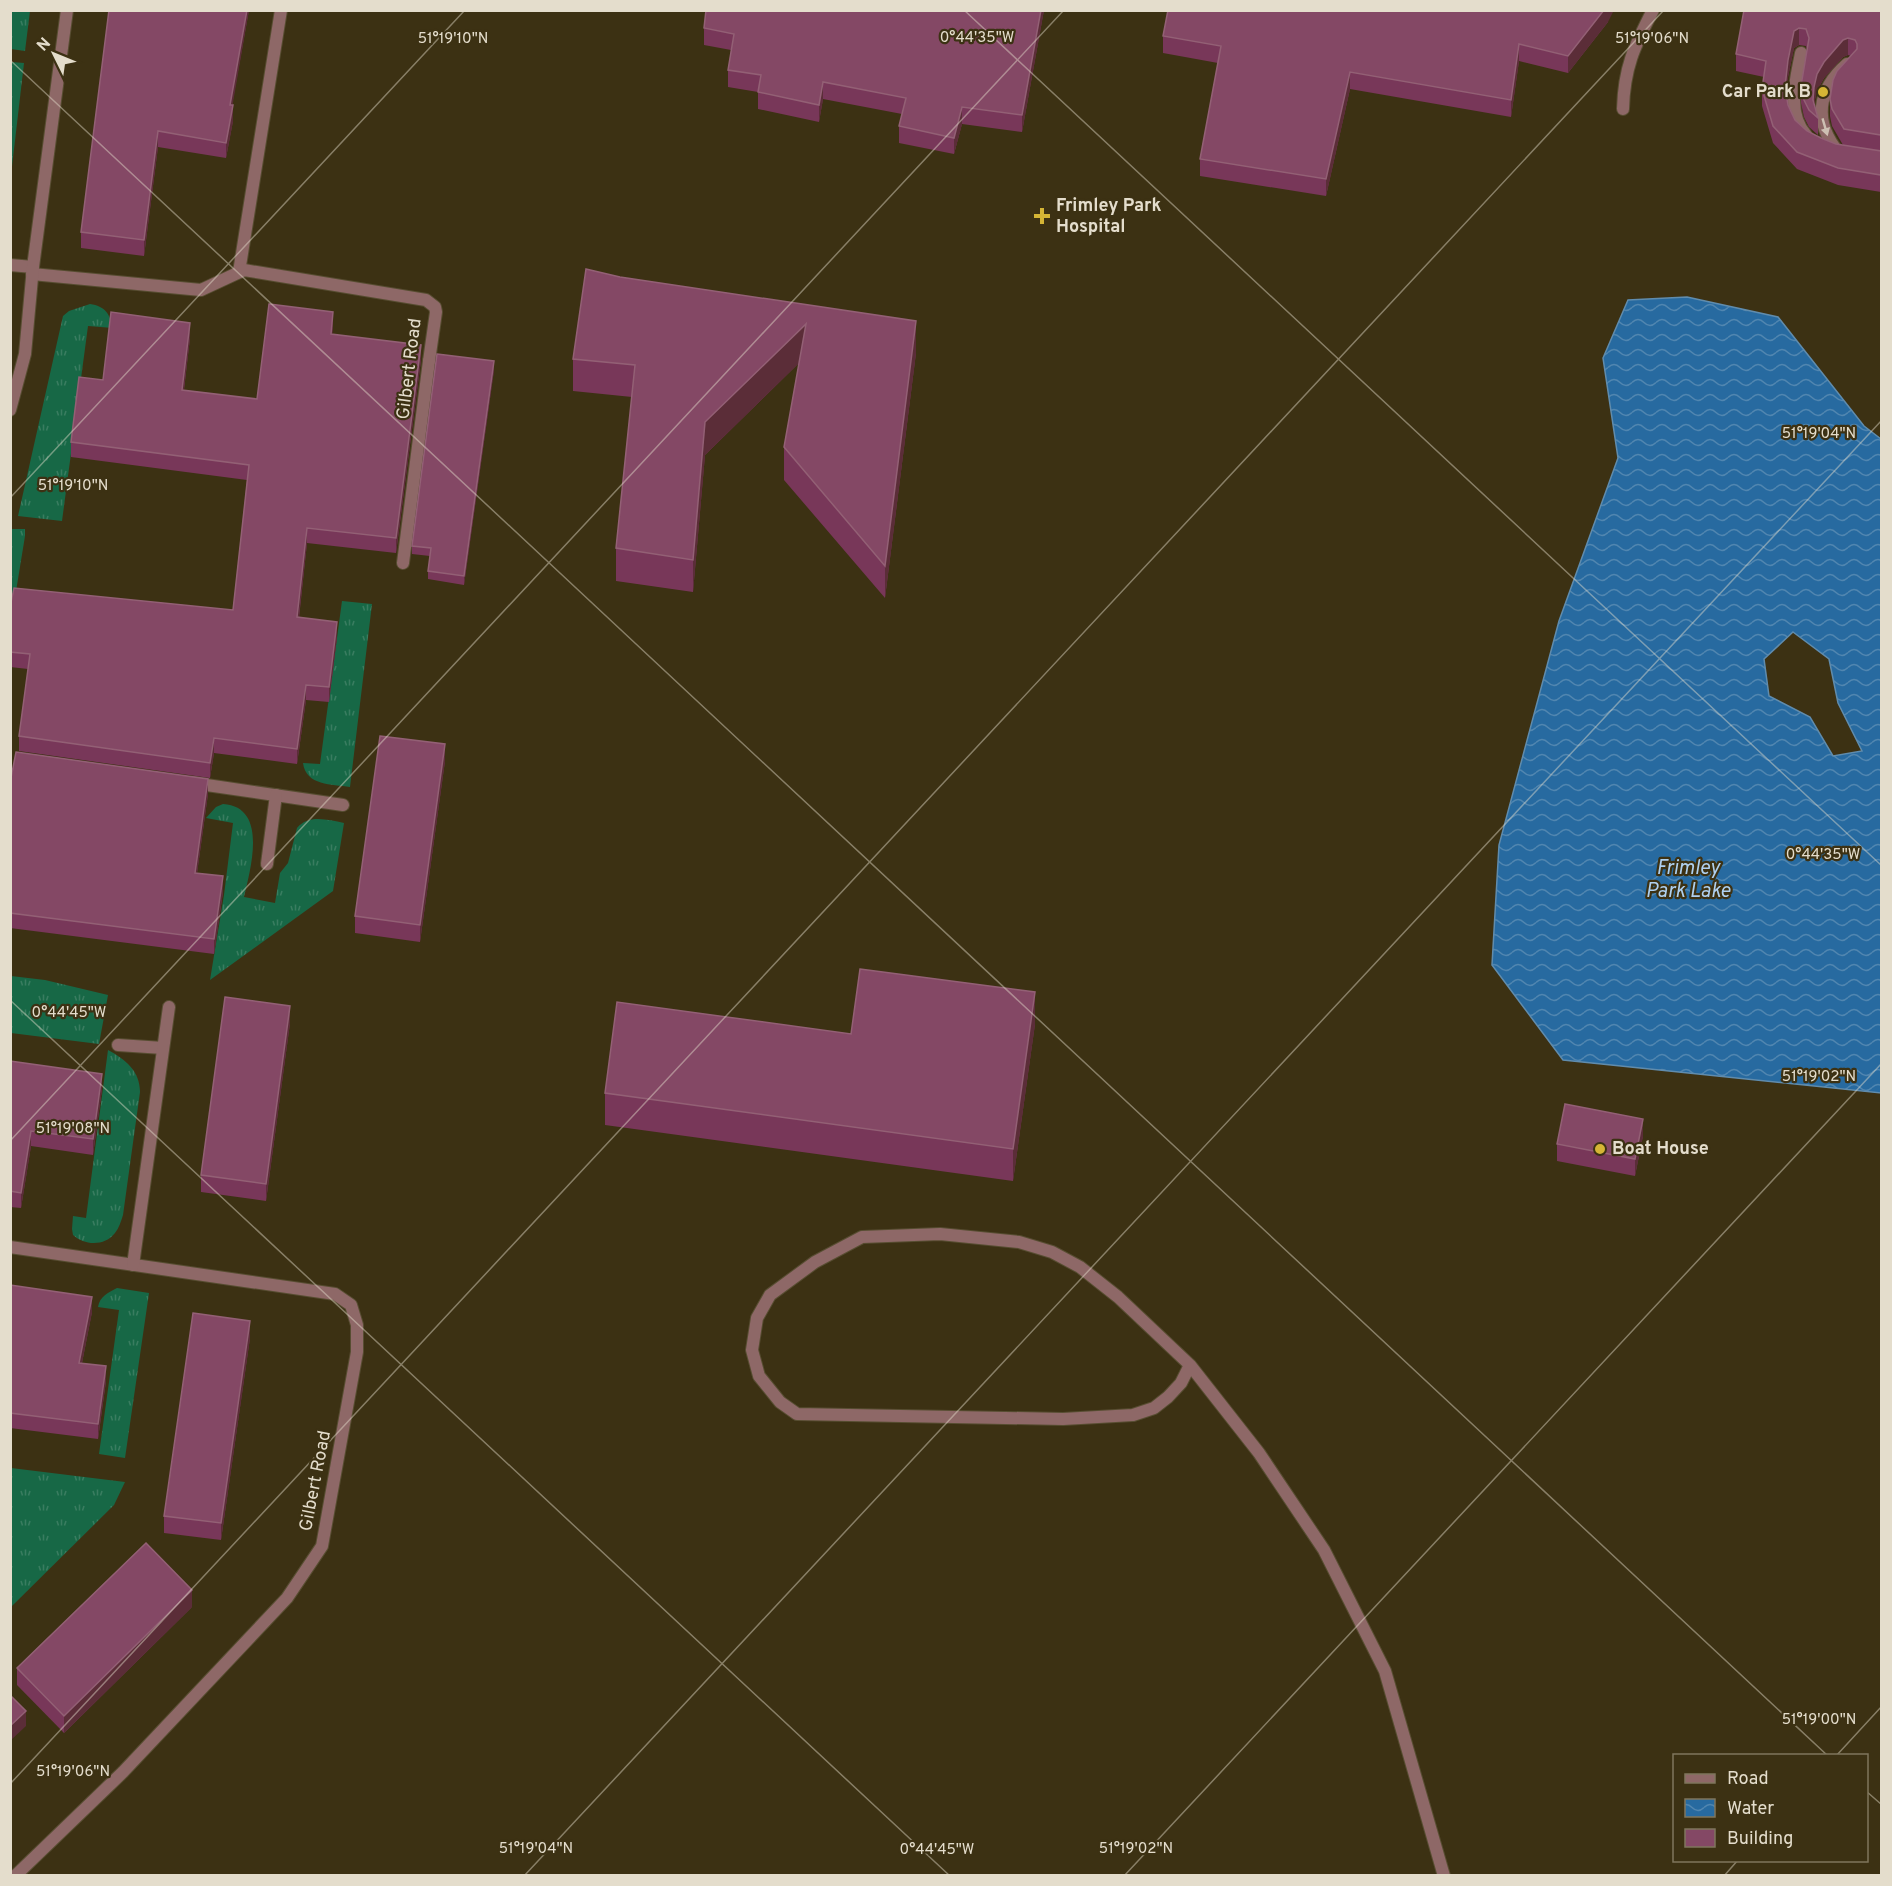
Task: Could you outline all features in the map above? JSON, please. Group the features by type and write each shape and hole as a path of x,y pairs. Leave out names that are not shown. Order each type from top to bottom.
{"street":[{"path":"10,410 25,354 32,270 67,10"},
{"path":"239,272 281,10"},
{"path":"1623,110 1623,89 1628,63 1653,10"},
{"path":"1801,53 1793,104 1801,129 1817,145 1845,155 1831,143 1825,131 1822,124 1822,102 1830,81 1849,63"},
{"name":"Gilbert Road","path":"10,265 32,270 201,290 244,270 426,300 435,307 436,312 403,563"},
{"path":"184,782 343,805"},
{"path":"267,864 276,795"},
{"path":"133,1265 170,1007"},
{"path":"118,1045 163,1048"},
{"path":"1190,1365 1181,1383 1168,1397 1154,1408 1133,1415 1064,1419 797,1414 780,1402 759,1376 752,1350 757,1318 770,1295 815,1262 862,1237 940,1234 1019,1242 1052,1252 1080,1267 1118,1297 1190,1365 1259,1454 1324,1550 1385,1671 1444,1875"},
{"name":"Gilbert Road","path":"10,1247 335,1294 351,1305 357,1325 357,1352 322,1546 287,1598 123,1772 15,1875"}],"green space":[{"path":"11,10 30,11 25,51 11,49"},
{"path":"10,62 24,63 11,175"},
{"path":"90,304 106,312 113,328 88,326 62,521 18,516 63,316 69,311"},
{"path":"12,529 25,529 25,536 11,622 11,533"},
{"path":"342,601 372,604 350,787 314,780 305,771 303,763 320,764"},
{"path":"223,804 237,808 247,816 251,828 252,856 244,897 275,903 280,873 288,863 297,828 313,819 344,823 333,891 210,980 233,823 206,818 216,807"},
{"path":"11,976 45,980 108,995 99,1044 11,1033"},
{"path":"108,1050 130,1066 137,1078 140,1092 123,1215 111,1237 100,1242 89,1243 73,1235 73,1216 86,1218"},
{"path":"117,1288 149,1293 125,1458 99,1454 119,1310 98,1307 103,1297"},
{"path":"11,1468 125,1482 114,1505 11,1607"}],"water":[{"name":"Frimley Park Lake","path":"1687,297 1778,317 1864,426 1881,439 1881,1093 1563,1060 1492,965 1499,845 1559,621 1618,458 1603,358 1628,300","holes":["1793,632 1829,659 1838,703 1862,751 1833,756 1810,717 1769,696 1764,659"]}],"building":[{"path":"109,10 247,10 230,105 233,105 226,143 158,131 144,240 81,232"},
{"path":"706,10 1041,10 1022,115 962,107 954,138 899,126 906,98 823,82 819,105 758,92 761,75 728,70 734,34 704,28"},
{"path":"1168,10 1604,10 1568,56 1519,44 1511,100 1350,72 1326,179 1200,159 1221,46 1163,36"},
{"name":"Car Park B","path":"1744,10 1881,10 1881,135 1844,129 1832,109 1830,99 1833,80 1837,71 1857,49 1855,40 1848,38 1843,40 1817,74 1813,100 1818,118 1809,110 1801,86 1809,38 1806,29 1799,28 1794,31 1785,87 1788,105 1795,120 1807,131 1836,144 1881,151 1881,175 1838,168 1797,152 1773,126 1762,89 1766,61 1736,54"},
{"path":"586,269 620,277 916,321 885,566 784,447 806,324 705,422 693,560 616,548 635,365 573,359"},
{"path":"269,304 333,312 331,334 421,345 396,538 307,528 297,617 337,622 329,687 306,685 297,749 214,738 210,763 19,736 30,654 10,652 10,607 14,588 233,610 249,465 71,442 79,377 103,380 111,312 190,323 182,390 257,399"},
{"path":"437,354 494,361 464,576 428,571 431,548 412,546"},
{"path":"380,736 445,744 420,925 355,916"},
{"path":"16,752 208,779 195,873 223,876 214,939 10,913 10,783"},
{"path":"860,969 1035,992 1013,1149 605,1093 617,1002 851,1034"},
{"path":"225,997 290,1006 266,1184 201,1175"},
{"path":"10,1061 102,1074 93,1139 31,1131 21,1193 10,1191"},
{"path":"1565,1104 1643,1119 1635,1159 1557,1144"},
{"path":"10,1285 92,1297 79,1363 106,1366 98,1424 10,1413"},
{"path":"193,1313 250,1321 221,1523 164,1516"},
{"path":"146,1543 192,1590 64,1716 17,1668"},
{"path":"10,1695 26,1711 10,1726"}],"place":[{"name":"Car Park B","path":"1823,92"},
{"name":"Frimley Park Hospital","path":"1042,216"},
{"name":"Boat House","path":"1600,1149"}]}
